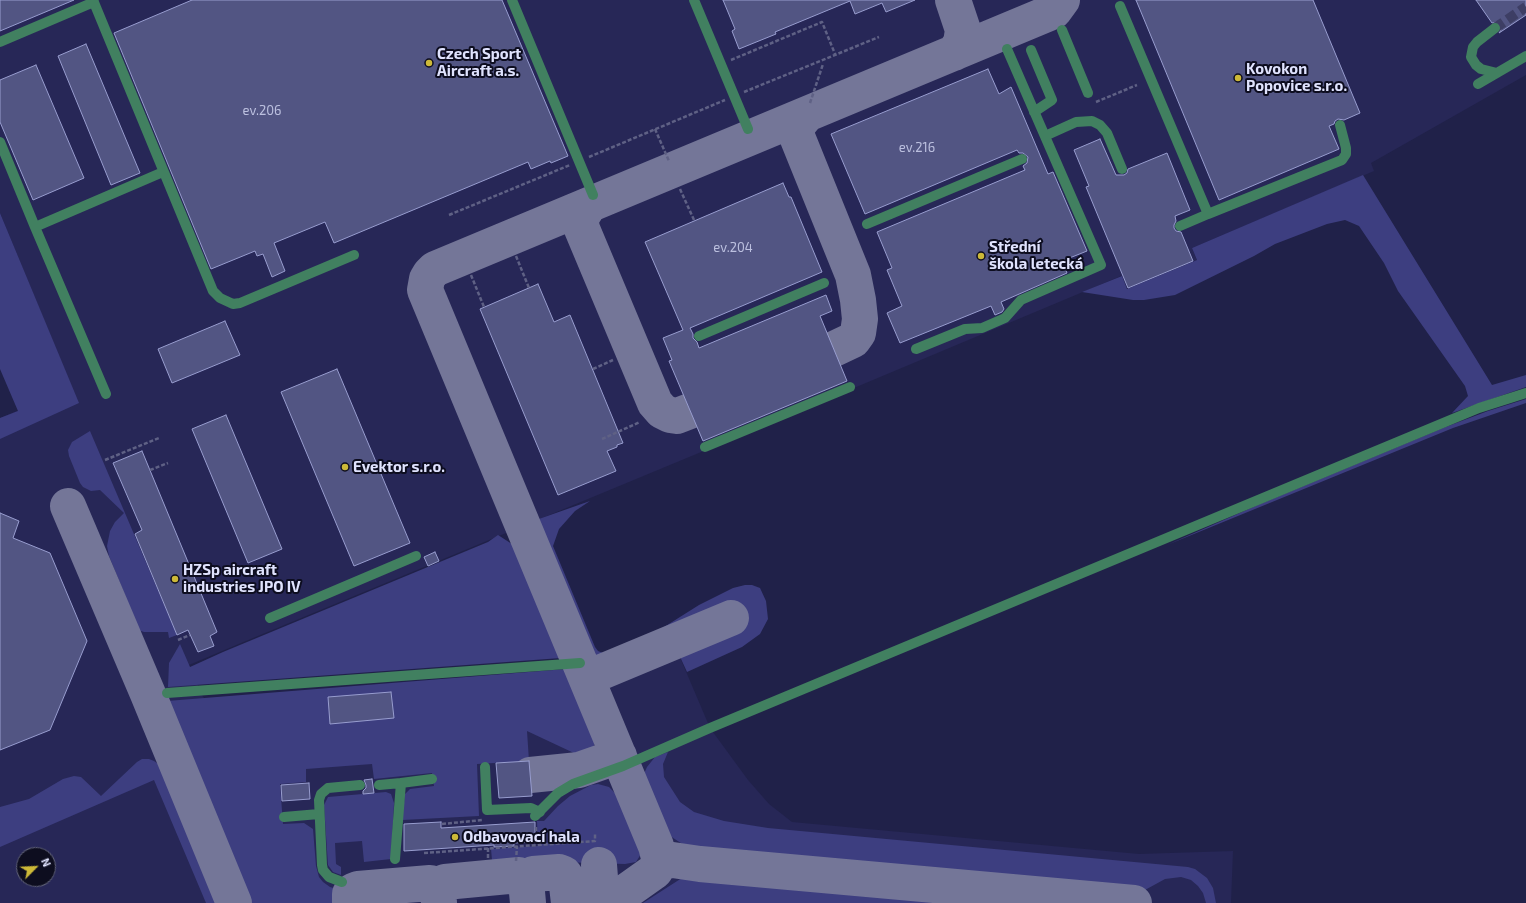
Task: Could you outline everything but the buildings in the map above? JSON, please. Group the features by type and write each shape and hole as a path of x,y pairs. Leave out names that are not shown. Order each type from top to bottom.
{"street":[{"path":"512,0 593,195"},
{"path":"694,0 748,129"},
{"path":"0,42 94,1 213,291 226,301 233,304 240,303 354,256"},
{"path":"1120,6 1208,214"},
{"path":"1495,28 1477,42 1473,47 1471,57 1476,65 1481,69 1497,73"},
{"path":"1062,30 1088,93"},
{"path":"916,348 965,329 982,328 1005,318 1021,300 1101,265 1006,49"},
{"path":"1031,50 1052,100 1034,112"},
{"path":"1478,84 1526,56"},
{"path":"1044,136 1076,122 1092,121 1100,125 1107,133 1122,169"},
{"path":"1180,226 1342,160 1346,154 1346,148 1340,125"},
{"path":"0,142 106,394"},
{"path":"867,224 1022,159"},
{"path":"35,226 163,172"},
{"path":"699,336 824,283"},
{"path":"705,447 850,387"},
{"path":"485,767 487,810 531,808 537,814 558,793 573,784 623,766 710,728 1479,408 1526,393"},
{"path":"270,618 416,556"},
{"path":"167,693 580,663"},
{"path":"378,785 432,779"},
{"path":"395,859 401,783"},
{"path":"342,882 332,879 323,870 319,814 320,796 325,789 360,785"},
{"path":"284,817 319,814"}],"path":[{"path":"721,64 822,22 836,54"},
{"path":"449,215 879,37"},
{"path":"810,102 823,64"},
{"path":"1094,102 1137,85"},
{"path":"655,129 669,161"},
{"path":"680,189 694,220"},
{"path":"516,256 529,288"},
{"path":"471,275 484,307"},
{"path":"593,369 613,360"},
{"path":"602,439 640,422"},
{"path":"105,460 159,438"},
{"path":"150,470 168,463"},
{"path":"178,640 190,635"},
{"path":"424,853 596,841 595,834"},
{"path":"516,860 517,846"},
{"path":"488,848 488,860"}],"shaded area":[{"path":"0,0 1526,0 1526,75 1371,163 1374,171 1192,248 1197,260 1127,289 1121,276 189,665 203,697 257,743 589,685 676,648 710,728 748,780 769,804 792,822 1139,854 1233,851 1231,903 0,903 0,418 72,388 0,213"},
{"path":"1363,175 1492,385 1526,375 1526,387 1452,413 1468,396 1465,386 1398,291 1384,263 1359,226 1345,220 1327,224 1275,244 1175,295 1144,300 1133,300 1082,292 1122,276 1127,289 1197,260 1192,248"},
{"path":"0,213 79,403 0,439 0,418 18,411 0,369"},
{"path":"1526,399 1526,403 1453,428 1167,545 1260,504 1443,428 1488,411"},
{"path":"90,431 177,635 169,638 168,632 144,632 138,630 134,625 125,595 109,556 107,546 110,531 115,522 124,513 100,490 91,491 83,487 69,456 68,450 72,442"},
{"path":"590,501 575,511 559,529 553,546 598,651 608,655 634,646 699,605 733,588 745,585 752,585 760,588 766,601 768,619 760,634 742,647 687,672 676,648 735,625 731,618 730,612 620,656 606,660 595,656 536,520"},
{"path":"498,535 515,546 561,658 168,687 169,663 180,644 190,667 488,542"},
{"path":"566,669 595,737 593,748 586,754 576,754 527,731 529,761 477,764 479,816 402,820 405,794 410,789 434,786 432,773 374,779 372,764 306,769 306,782 280,784 283,824 304,823 313,829 316,866 319,877 330,887 343,891 344,903 246,903 166,709 167,701"},
{"path":"668,752 663,764 664,777 680,802 694,812 724,821 768,828 1188,867 1195,869 1207,878 1213,888 1216,903 1206,903 1203,893 1198,886 1191,880 1181,877 1165,879 1134,896 708,858 708,855 687,847 667,834 644,782 643,776 647,767 655,757"},
{"path":"142,759 154,761 168,774 221,903 206,903 154,780 0,847 0,807 29,799 63,779 74,776 81,777 101,796"},
{"path":"598,784 609,787 620,798 640,846 641,854 636,862 625,864 492,860 491,849 538,846 537,821 544,821 570,796 591,785"},
{"path":"386,792 391,794 394,803 391,859 364,862 362,841 335,843 336,864 341,867 341,875 333,872 328,865 324,805 328,797"},
{"path":"707,872 1064,903 643,903 685,876"}],"taxiway":[{"path":"953,0 963,30 961,43 954,53"},
{"path":"1062,0 1054,11 435,269 427,279 425,290 656,846 659,858 700,864 1134,903"},
{"path":"806,115 797,126 796,134 853,275 858,300 860,319 858,333 853,340 834,349"},
{"path":"589,205 582,216 582,229 655,403 662,411 670,415 677,416 690,411"},
{"path":"68,506 148,694 234,903"},
{"path":"587,678 731,618"},
{"path":"530,775 579,770 619,756"},
{"path":"610,903 655,871 658,866 659,858"},
{"path":"599,865 602,903"},
{"path":"528,903 527,878 533,874 559,872 564,874 566,877 569,903"},
{"path":"439,903 438,888 440,884 445,882 519,875 526,881"},
{"path":"350,903 350,894 358,889 430,883 434,884 438,889"}],"tunnel":[{"path":"1495,28 1526,7"}],"place":[{"name":"Czech Sport Aircraft a.s.","path":"429,63"},
{"name":"Kovokon Popovice s.r.o.","path":"1238,78"},
{"name":"Střední škola letecká","path":"981,256"},
{"name":"Evektor s.r.o.","path":"345,467"},
{"name":"HZSp aircraft industries JPO IV","path":"175,579"},
{"name":"Odbavovací hala","path":"455,837"}]}
